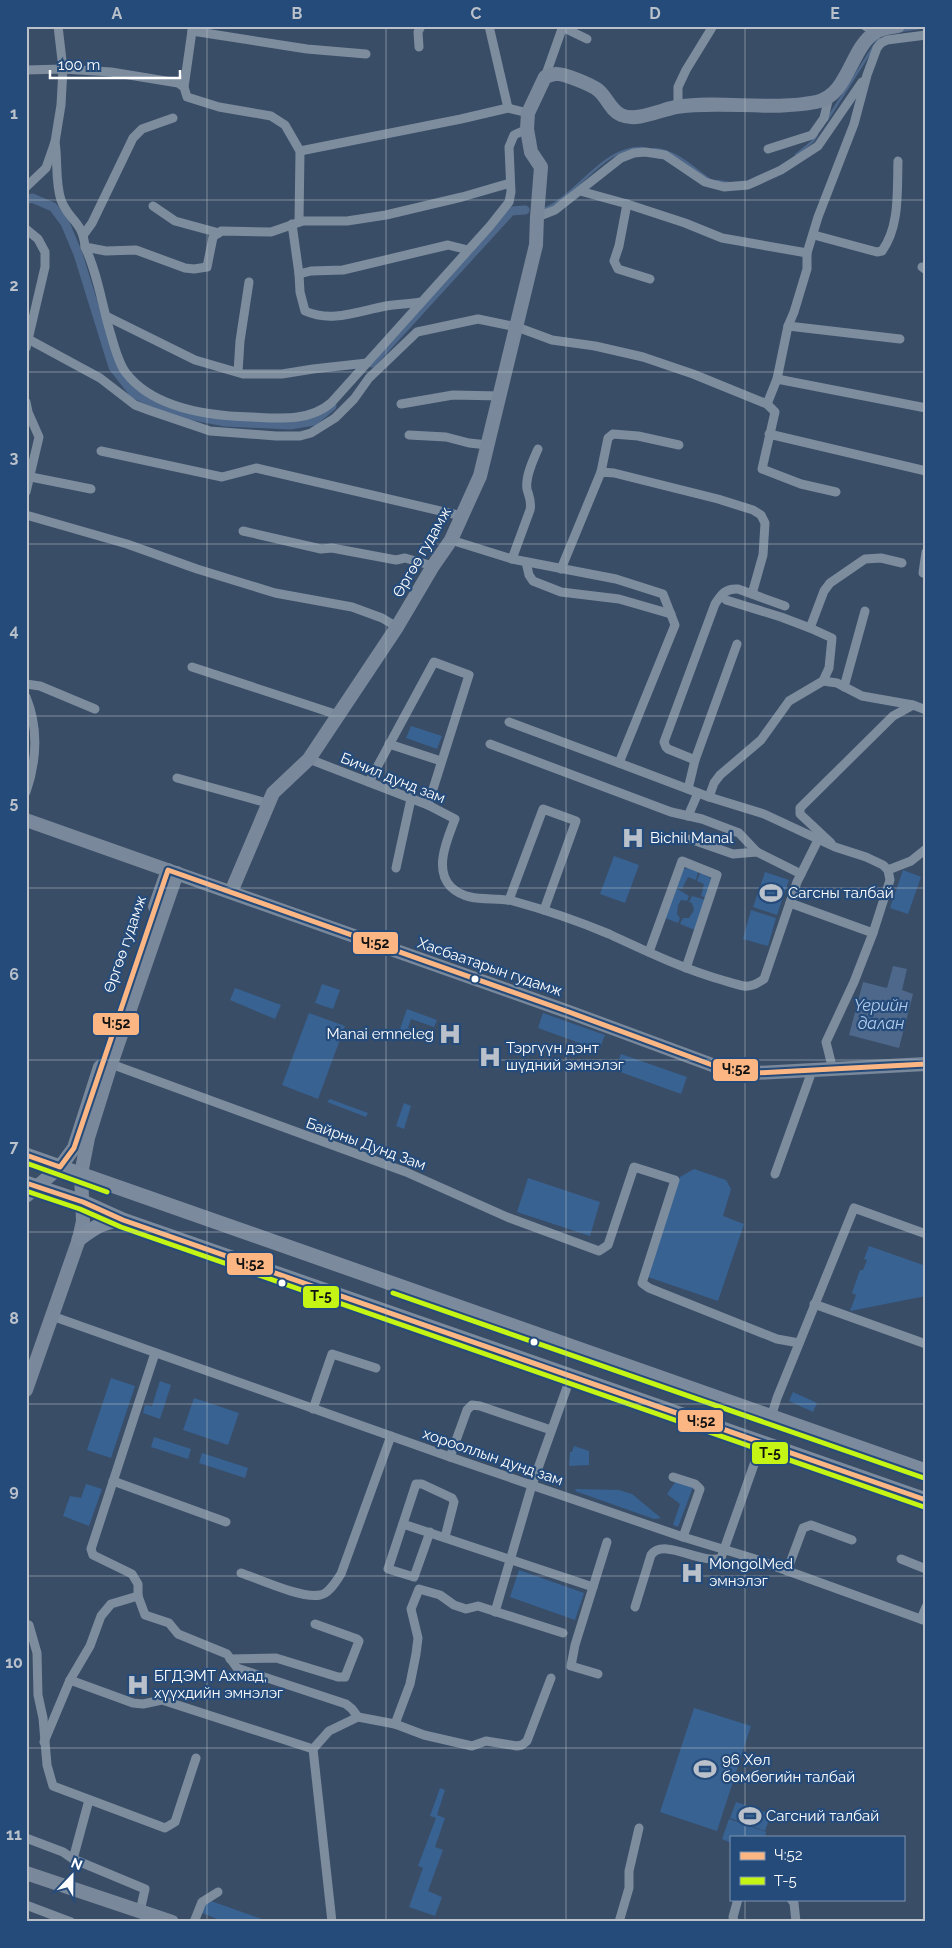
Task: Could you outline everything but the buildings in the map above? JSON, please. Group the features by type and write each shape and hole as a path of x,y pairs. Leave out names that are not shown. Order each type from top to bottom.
{"main road":[{"path":"26,1155 926,1472"},
{"path":"30,1189 83,1202 123,1220 926,1500"},
{"path":"79,1239 97,1225 106,1221 123,1220"},
{"path":"382,1309 380,1295 384,1290 395,1286"}],"street":[{"path":"26,187 46,168 55,142 61,105 63,69 58,26"},
{"path":"418,47 418,32 421,26"},
{"path":"489,26 508,108"},
{"path":"678,107 678,87 686,70 713,26"},
{"path":"545,77 556,73 570,77 598,90 610,106 621,115 634,118 678,107 782,106 818,102 829,97 839,86 866,42 870,29 898,26"},
{"path":"545,77 562,27 587,39"},
{"path":"366,54 307,49 193,29 184,87 187,97 219,107 270,116 285,125 300,151 296,223 300,292 304,311 317,316 330,317 387,306 422,302"},
{"path":"767,404 777,379 788,326 807,269 807,253 818,218 854,124 866,75 877,48 887,40 926,34"},
{"path":"26,70 63,69 111,72 178,83 184,87"},
{"path":"536,217 555,210 621,158 634,153 645,152 665,155 705,182 724,187 748,185 781,170 818,146 866,75"},
{"name":"Өргөө гудамж","path":"231,892 267,803 282,782 309,758 398,627 433,566 451,540 480,476 536,245 536,217 541,168 531,152 528,113 545,77"},
{"path":"768,149 812,135 824,118 829,97"},
{"path":"300,151 508,108 528,113"},
{"path":"84,234 96,215 133,138 142,129 173,118"},
{"path":"55,142 62,201 84,234 85,247 111,336 125,372 142,390 170,404 204,412 242,417 291,418 302,417 327,406 490,226 509,202 511,192 509,147 514,135 528,129"},
{"path":"814,235 876,252 882,251 887,244 896,219 898,161"},
{"path":"153,206 175,221 219,233 270,232 296,223 347,221 386,215 462,197 510,183"},
{"path":"580,191 703,229 722,238 807,253"},
{"path":"627,204 619,246 614,261 618,269 650,279"},
{"path":"26,229 38,239 45,252 45,267 30,312 27,343 100,378 142,408 210,431 284,436 300,436 310,433 335,418 370,378 417,332 478,319 517,327 552,340 595,346 644,357 693,374 767,404 775,412 762,469 801,484 836,492"},
{"path":"85,247 106,251 136,250 185,268 194,269 207,267 214,237 219,233"},
{"path":"299,274 311,271 343,270 448,245 468,250"},
{"path":"238,372 240,341 249,282"},
{"path":"106,316 196,360 238,372 282,374 367,363"},
{"path":"788,326 900,339"},
{"path":"777,379 926,408"},
{"path":"401,404 453,395 500,396"},
{"path":"26,402 27,412 39,437 28,476 26,492"},
{"path":"561,569 600,472 608,438 613,434 638,436 679,445"},
{"path":"769,434 926,471"},
{"path":"409,435 446,437 469,443 488,445"},
{"path":"512,559 530,510 531,503 527,489 529,471 538,449"},
{"path":"102,450 222,477 256,468 462,516"},
{"path":"600,472 614,473 718,499 753,510 761,516 765,523 763,555 752,594"},
{"path":"28,476 91,489"},
{"path":"26,515 126,544 197,569 275,593 352,606 382,618 398,627"},
{"path":"243,531 321,549 332,548 396,560 405,558 433,566"},
{"path":"451,540 512,559 616,579 663,594 675,625 620,763"},
{"path":"923,573 926,552"},
{"path":"810,628 824,591 830,583 865,559 881,558 902,563"},
{"path":"526,562 528,575 532,580 561,592 619,599 670,614"},
{"path":"695,760 666,748 664,742 715,604 725,591 730,588 738,589 785,606"},
{"path":"709,797 714,783 720,775 762,740 789,701 823,681 829,668 832,638 823,632 726,600"},
{"path":"844,687 865,610"},
{"path":"688,789 695,760 737,644"},
{"path":"369,782 434,662 468,675 428,805"},
{"path":"192,667 338,715"},
{"path":"823,681 837,683 862,696 914,705 926,710"},
{"path":"26,684 40,686 95,708"},
{"path":"26,697 34,721 36,742 33,771 26,792"},
{"path":"835,847 800,814 800,808 888,721 914,705"},
{"path":"508,722 709,797 764,814 818,840 883,864 888,870 890,880 873,934 854,982 826,1042 833,1070"},
{"path":"26,738 36,742"},
{"path":"389,744 441,761"},
{"path":"490,744 671,812 739,833 757,852 800,874"},
{"name":"Бичил дунд зам","path":"309,758 428,805 455,819 443,856 444,874 451,887 465,895 488,900 509,900 544,910 596,928 686,968 745,986 757,984 764,979 800,874 818,840"},
{"path":"177,778 267,803"},
{"path":"688,816 698,792"},
{"path":"396,868 411,799"},
{"path":"509,900 543,809 576,821 544,910"},
{"name":"Хасбаатарын гудамж","path":"26,820 560,1008 715,1066 756,1073 926,1064"},
{"path":"690,840 733,854 757,852"},
{"path":"888,870 911,861 926,849"},
{"path":"649,952 682,861 717,875 686,968"},
{"name":"Өргөө гудамж","path":"26,1390 79,1239 83,1221 81,1174 88,1138 172,871"},
{"name":"Өргөө гудамж","path":"30,1189 60,1167 74,1148 172,871"},
{"path":"790,903 873,934"},
{"name":"Байрны Дунд Зам","path":"111,1064 406,1172 507,1217 599,1251 608,1245 634,1167 675,1180 642,1283 649,1288 778,1339 799,1343"},
{"path":"774,1174 812,1071"},
{"path":"771,1417 776,1398 854,1208 926,1234"},
{"path":"814,1304 926,1344"},
{"name":"хорооллын дунд зам","path":"52,1316 450,1457 683,1538 752,1558 924,1620"},
{"path":"155,1353 91,1552 132,1574 138,1584 138,1596 145,1615 169,1624 178,1634 227,1654 237,1668 346,1704 352,1708 358,1717"},
{"path":"313,1409 332,1354 376,1368"},
{"path":"495,1612 512,1560 532,1485 570,1376"},
{"path":"450,1457 467,1410 472,1405 551,1430"},
{"path":"241,1573 303,1595 320,1596 329,1590 342,1574 391,1436"},
{"path":"635,1607 649,1559 656,1550 667,1549 718,1560 721,1558 762,1442"},
{"path":"673,1477 696,1484 700,1489 683,1538"},
{"path":"113,1481 226,1522"},
{"path":"430,1532 414,1577 388,1569 416,1484 422,1484 452,1498 454,1502 445,1538"},
{"path":"402,1524 593,1587"},
{"path":"787,1571 803,1528 811,1525 852,1540"},
{"path":"598,1674 571,1666 575,1645 606,1542"},
{"path":"901,1560 926,1569"},
{"path":"395,1724 407,1691 416,1654 418,1638 411,1609 419,1589 440,1595 454,1605 466,1609 478,1606 563,1632"},
{"path":"44,1742 70,1680 90,1646 102,1616 111,1604 138,1596"},
{"path":"924,1620 926,1607"},
{"path":"26,1624 29,1625 37,1653 38,1694 43,1718 44,1742 50,1779 53,1786 165,1828 174,1822 196,1758"},
{"path":"230,1660 276,1658 338,1677 345,1677 359,1641 314,1624"},
{"path":"332,1922 313,1749 329,1731 358,1717 395,1724 424,1735 472,1746 486,1741 517,1746 522,1745 527,1741 550,1678"},
{"path":"70,1680 133,1703 143,1704 162,1700 313,1749"},
{"path":"72,1859 89,1800"},
{"path":"619,1922 629,1888 629,1871 639,1828"},
{"path":"26,1838 63,1852 72,1859 145,1889 140,1911"},
{"path":"26,1873 172,1922"},
{"path":"194,1922 202,1902 218,1892"},
{"path":"734,1922 733,1917 738,1900"},
{"path":"792,1900 794,1904 796,1922"},
{"path":"26,1905 71,1922"}],"shaded area":[{"path":"411,726 442,736 437,749 406,738"},
{"path":"614,856 639,865 625,903 600,894"},
{"path":"688,868 698,872 696,880 688,877 682,889 676,887 683,869"},
{"name":"Сагсны талбай","path":"903,870 921,877 908,914 890,908"},
{"name":"Сагсны талбай","path":"765,872 789,880 777,915 753,907"},
{"path":"700,873 712,880 706,898 701,896 704,884 697,881"},
{"path":"676,888 689,896 687,901 681,900 678,905 677,914 680,918 678,923 665,918"},
{"path":"692,896 706,900 695,930 680,924 683,918 689,918 694,910 692,903 689,902"},
{"path":"751,910 776,918 768,946 743,939"},
{"path":"322,984 340,990 333,1009 315,1003"},
{"path":"235,988 281,1005 275,1019 230,1000"},
{"path":"407,1009 437,1020 434,1027 411,1019 408,1028 431,1037 429,1043 399,1032"},
{"path":"309,1013 345,1026 318,1099 282,1085"},
{"path":"543,1013 605,1035 599,1050 538,1028"},
{"path":"621,1054 687,1077 681,1094 615,1070"},
{"path":"330,1099 368,1113 366,1117 327,1102"},
{"path":"404,1103 411,1106 404,1129 396,1126"},
{"path":"694,1169 726,1180 731,1189 723,1216 744,1224 718,1301 648,1277 680,1177"},
{"path":"528,1178 600,1202 590,1236 517,1212"},
{"path":"869,1246 926,1266 926,1296 850,1311 856,1295 852,1293 860,1270 863,1270 867,1260 864,1259"},
{"path":"111,1378 135,1386 111,1458 87,1450"},
{"path":"160,1381 171,1385 160,1419 143,1413 145,1405 152,1406"},
{"path":"793,1392 817,1403 813,1412 789,1401"},
{"path":"194,1398 239,1413 228,1445 183,1430"},
{"path":"154,1437 191,1449 188,1459 151,1447"},
{"path":"574,1446 589,1451 589,1465 569,1466 570,1452 572,1452"},
{"path":"202,1453 248,1468 245,1478 199,1463"},
{"path":"676,1481 693,1487 678,1527 673,1525 680,1504 667,1494"},
{"path":"86,1484 102,1489 89,1526 63,1516 70,1496 81,1498"},
{"path":"576,1489 619,1490 632,1494 661,1518 654,1519 575,1491"},
{"path":"519,1570 584,1593 575,1620 510,1597"},
{"name":"96 Хөл бөмбөгийн талбай","path":"694,1708 751,1726 717,1831 660,1812"},
{"path":"440,1788 445,1790 437,1815 445,1818 435,1847 443,1850 428,1891 442,1897 435,1916 409,1907 423,1868 418,1866 436,1818 430,1816"},
{"name":"Сагсний талбай","path":"736,1802 771,1814 765,1831 730,1818"},
{"path":"729,1819 766,1832 765,1836 730,1836 730,1843 722,1839"},
{"path":"211,1901 262,1919 261,1922 225,1922 202,1913 206,1903"}],"water":[{"name":"Үерийн далан","path":"893,966 907,969 902,990 913,994 899,1048 849,1035 863,982 887,988"}],"waterway":[{"path":"900,31 926,27"},
{"path":"827,120 879,38"},
{"path":"796,155 813,141 817,135"},
{"path":"544,209 568,193 616,154 629,149 643,148"},
{"path":"654,149 677,156 709,179"},
{"path":"717,181 729,183"},
{"path":"26,200 32,198 53,207 65,223 78,254 113,367 134,394 174,412 225,422 290,425 314,421 332,406"},
{"path":"372,363 511,211 525,210"}],"transit line":[{"name":"Ч:52","path":"26,1155 60,1167 74,1148 168,870 569,1012 715,1066 756,1073 926,1064"},
{"name":"Т-5","path":"26,1163 107,1192"},
{"name":"Ч:52","path":"26,1183 83,1202 123,1220 926,1500"},
{"name":"Т-5","path":"26,1191 80,1209 121,1227 924,1507"},
{"name":"Т-5","path":"393,1293 924,1478"}],"place":[{"name":"Bichil Manal","path":"633,838"},
{"name":"Сагсны талбай","path":"771,893"},
{"name":"Manai emneleg","path":"450,1034"},
{"name":"Тэргүүн дэнт шүдний эмнэлэг","path":"490,1057"},
{"name":"MongolMed эмнэлэг","path":"692,1573"},
{"name":"БГДЭМТ Ахмад, хүүхдийн эмнэлэг","path":"138,1685"},
{"name":"96 Хөл бөмбөгийн талбай","path":"705,1769"},
{"name":"Сагсний талбай","path":"750,1816"}]}
